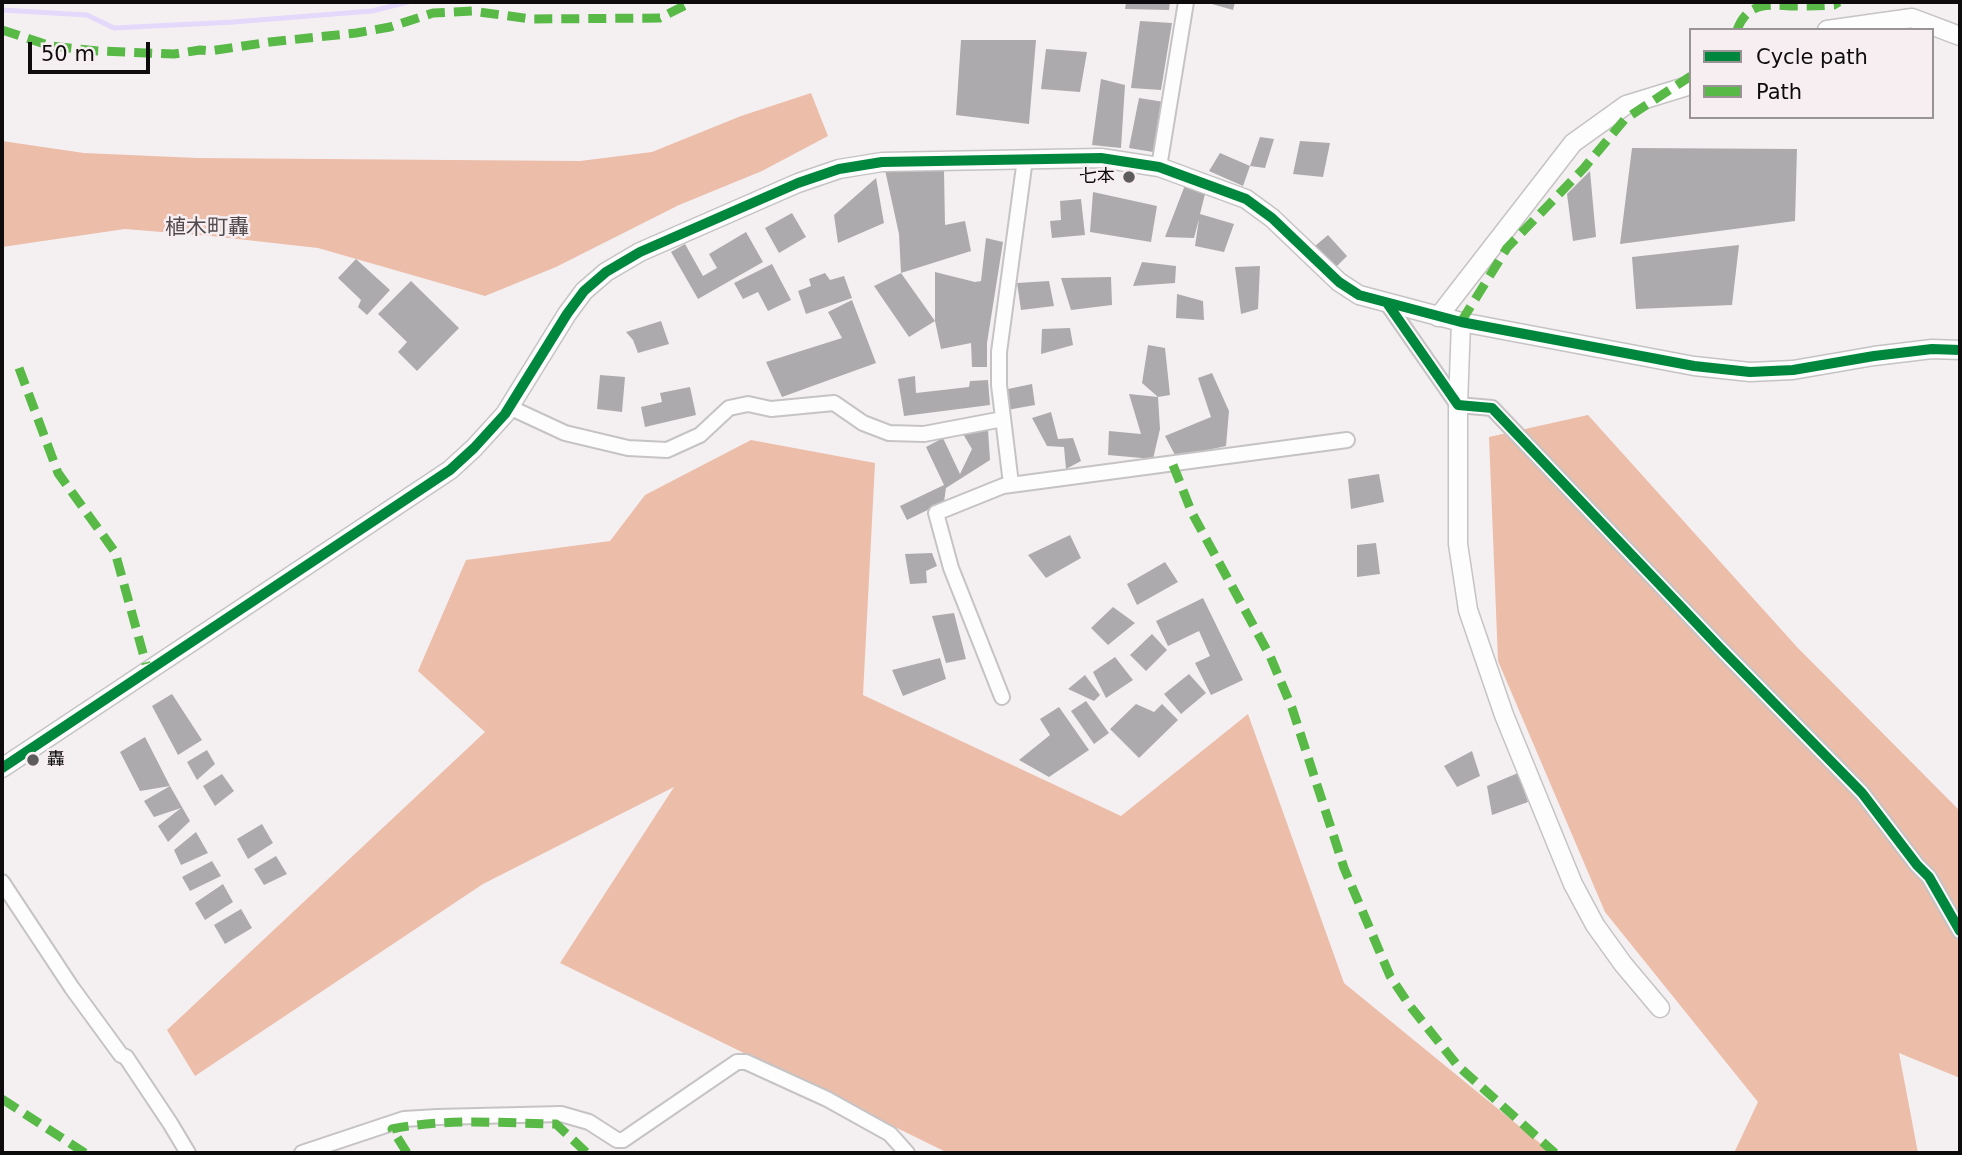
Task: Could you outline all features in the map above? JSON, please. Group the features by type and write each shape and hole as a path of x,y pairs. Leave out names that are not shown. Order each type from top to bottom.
{"street":[{"path":"1160,167 1186,2"},
{"path":"1841,28 1912,18 1960,36"},
{"path":"1438,317 1573,143 1626,105 1689,86"},
{"path":"2,768 450,470 474,448 509,407 567,314 584,291 606,272 640,252 798,183 839,170 882,162 1101,158 1160,167 1246,199 1272,218 1339,282 1359,295 1461,322 1694,366 1750,372 1793,370 1932,349 1960,350"},
{"path":"1011,484 999,352 1025,159"},
{"path":"1387,303 1458,405"},
{"path":"1461,322 1458,544 1468,611 1484,663 1573,884 1595,925 1660,1008"},
{"path":"509,407 565,433 628,448 667,450 700,435 729,408 748,404 771,409 834,403 863,423 889,433 924,434 1003,419"},
{"path":"1458,405 1492,408 1862,793 1929,877 1960,931"},
{"path":"1002,698 951,568 936,513 1011,484 1173,465 1347,440"},
{"path":"2,882 72,988 121,1055 126,1057 188,1153"},
{"path":"302,1153 404,1119 437,1117 561,1114 589,1122 617,1140 623,1140 737,1062 746,1062 827,1099 890,1134 907,1153"}],"shaded area":[{"path":"811,93 828,136 762,171 679,205 556,267 485,296 318,248 211,236 125,229 2,247 2,141 84,153 197,158 580,161 652,152 741,116"},
{"path":"1588,415 1797,647 1960,811 1960,1078 1899,1053 1918,1153 1734,1153 1758,1102 1605,912 1498,661 1489,437"},
{"path":"751,440 875,463 863,695 1121,816 1248,714 1344,983 1552,1153 948,1153 560,963 674,787 483,884 195,1076 167,1030 485,732 418,671 466,560 610,541 645,495"}],"building":[{"path":"1126,2 1170,2 1169,10 1125,9"},
{"path":"1205,2 1235,2 1233,10"},
{"path":"1140,21 1172,23 1161,90 1131,88"},
{"path":"961,40 1036,40 1029,124 956,115"},
{"path":"1046,49 1087,52 1080,92 1041,89"},
{"path":"1101,79 1125,85 1121,148 1092,145"},
{"path":"1139,98 1164,102 1153,152 1129,148"},
{"path":"1260,137 1274,139 1265,168 1250,166"},
{"path":"1300,141 1330,143 1323,177 1293,174"},
{"path":"1632,148 1797,149 1795,221 1620,244"},
{"path":"1220,153 1250,166 1243,186 1209,171"},
{"path":"885,170 944,171 945,225 965,221 971,251 901,273 899,234"},
{"path":"1590,171 1596,237 1573,241 1567,194"},
{"path":"876,178 884,223 838,243 834,215"},
{"path":"1185,185 1205,194 1200,214 1234,224 1224,252 1195,246 1199,219 1194,238 1165,237"},
{"path":"1093,192 1157,206 1151,242 1090,232"},
{"path":"1081,199 1085,235 1052,238 1050,221 1061,220 1060,201"},
{"path":"792,213 806,237 779,253 765,228"},
{"path":"746,232 763,262 698,299 671,252 685,244 703,276 717,268 709,254"},
{"path":"1328,235 1347,256 1335,268 1315,246"},
{"path":"986,238 1003,242 987,343 987,367 972,367 971,343 941,349 935,321 935,272 975,282 981,281"},
{"path":"1739,245 1732,305 1636,309 1632,257"},
{"path":"356,259 390,290 367,315 358,307 361,300 338,278"},
{"path":"1142,262 1176,266 1175,283 1133,286"},
{"path":"772,264 791,300 768,311 758,292 743,299 734,283"},
{"path":"1260,266 1258,309 1241,314 1235,267"},
{"path":"825,273 830,280 844,276 852,298 806,314 798,291 811,286 809,279"},
{"path":"901,273 935,321 909,337 874,286"},
{"path":"1111,277 1112,305 1071,310 1061,278"},
{"path":"411,281 459,328 417,371 398,352 407,342 378,314"},
{"path":"1049,281 1054,306 1021,310 1017,283"},
{"path":"1177,294 1203,301 1204,320 1176,318"},
{"path":"852,300 876,363 782,397 766,362 842,338 828,312"},
{"path":"661,321 669,344 638,353 633,340 626,332"},
{"path":"1070,328 1073,345 1041,354 1042,329"},
{"path":"1148,345 1165,348 1170,395 1158,397 1142,383"},
{"path":"1212,373 1229,411 1226,446 1176,457 1165,436 1211,417 1198,378"},
{"path":"600,375 625,377 622,412 597,409"},
{"path":"915,376 916,393 969,387 970,381 988,380 990,405 904,416 898,379"},
{"path":"1032,384 1035,405 1007,410 1003,390"},
{"path":"690,387 696,415 645,427 641,407 662,402 660,393"},
{"path":"1129,394 1158,397 1160,429 1153,459 1108,455 1109,431 1141,434"},
{"path":"1051,412 1058,439 1073,438 1081,461 1066,469 1064,447 1047,446 1032,418"},
{"path":"988,430 990,460 946,488 944,502 907,520 900,506 944,485 926,447 943,438 960,474 972,449 963,434"},
{"path":"1379,474 1384,502 1351,509 1348,479"},
{"path":"1070,535 1081,558 1046,578 1028,555"},
{"path":"1376,543 1380,574 1357,577 1357,545"},
{"path":"932,553 937,566 926,571 927,583 910,584 905,554"},
{"path":"1165,562 1178,582 1137,605 1127,584"},
{"path":"1203,598 1243,680 1211,695 1195,663 1210,656 1199,631 1168,646 1156,621"},
{"path":"1113,607 1135,623 1108,645 1091,628"},
{"path":"954,613 966,659 946,663 932,616"},
{"path":"1152,634 1167,650 1146,671 1130,655"},
{"path":"1115,657 1133,680 1106,698 1093,672"},
{"path":"940,658 946,679 903,696 892,670"},
{"path":"1189,674 1206,693 1181,714 1164,694"},
{"path":"1085,675 1100,695 1094,701 1068,689"},
{"path":"172,694 202,740 178,755 152,706"},
{"path":"1086,701 1109,733 1094,744 1071,711"},
{"path":"1136,704 1154,712 1162,704 1178,720 1139,758 1110,729"},
{"path":"1059,707 1089,750 1049,777 1019,760 1050,735 1040,719"},
{"path":"145,737 170,786 140,791 120,752"},
{"path":"207,750 215,764 197,780 187,762"},
{"path":"1472,751 1480,776 1457,787 1444,766"},
{"path":"1518,773 1528,802 1492,815 1487,786"},
{"path":"222,774 234,791 215,806 203,786"},
{"path":"170,786 190,821 168,842 158,826 181,808 154,817 144,801"},
{"path":"262,824 273,843 248,859 237,839"},
{"path":"196,832 208,853 181,865 174,850"},
{"path":"276,856 287,874 264,885 254,869"},
{"path":"212,861 221,876 190,891 182,877"},
{"path":"223,884 233,902 205,920 195,903"},
{"path":"241,909 252,928 225,944 214,925"}],"waterway":[{"path":"2,10 87,15 114,28 372,11 408,2"}],"marked path":[{"path":"2,30 51,46 174,54 356,33 390,27 433,13 472,11 531,19 660,18 692,2"},
{"path":"1738,28 1747,14 1760,7 1834,5 1839,2"},
{"path":"1461,322 1507,248 1584,168 1625,119 1689,77"},
{"path":"19,368 58,473 115,552 146,664"},
{"path":"1173,465 1192,513 1270,656 1292,708 1344,868 1390,976 1410,1006 1458,1066 1555,1153"},
{"path":"2,1099 85,1153"},
{"path":"407,1153 392,1129 432,1123 474,1122 556,1124 587,1153"}],"cycle path":[{"path":"2,768 450,470 505,414 567,314 584,291 606,272 640,252 798,183 839,169 882,162 1101,158 1159,167 1246,199 1272,218 1339,282 1359,295 1461,322 1694,366 1750,372 1793,370 1932,349 1960,350"},
{"path":"1387,303 1458,405 1492,408 1862,793 1929,877 1960,931"}],"place":[{"name":"七本","path":"1129,177"},
{"name":"轟","path":"33,760"}],"district":[{"name":"植木町轟","path":"207,229"}]}
